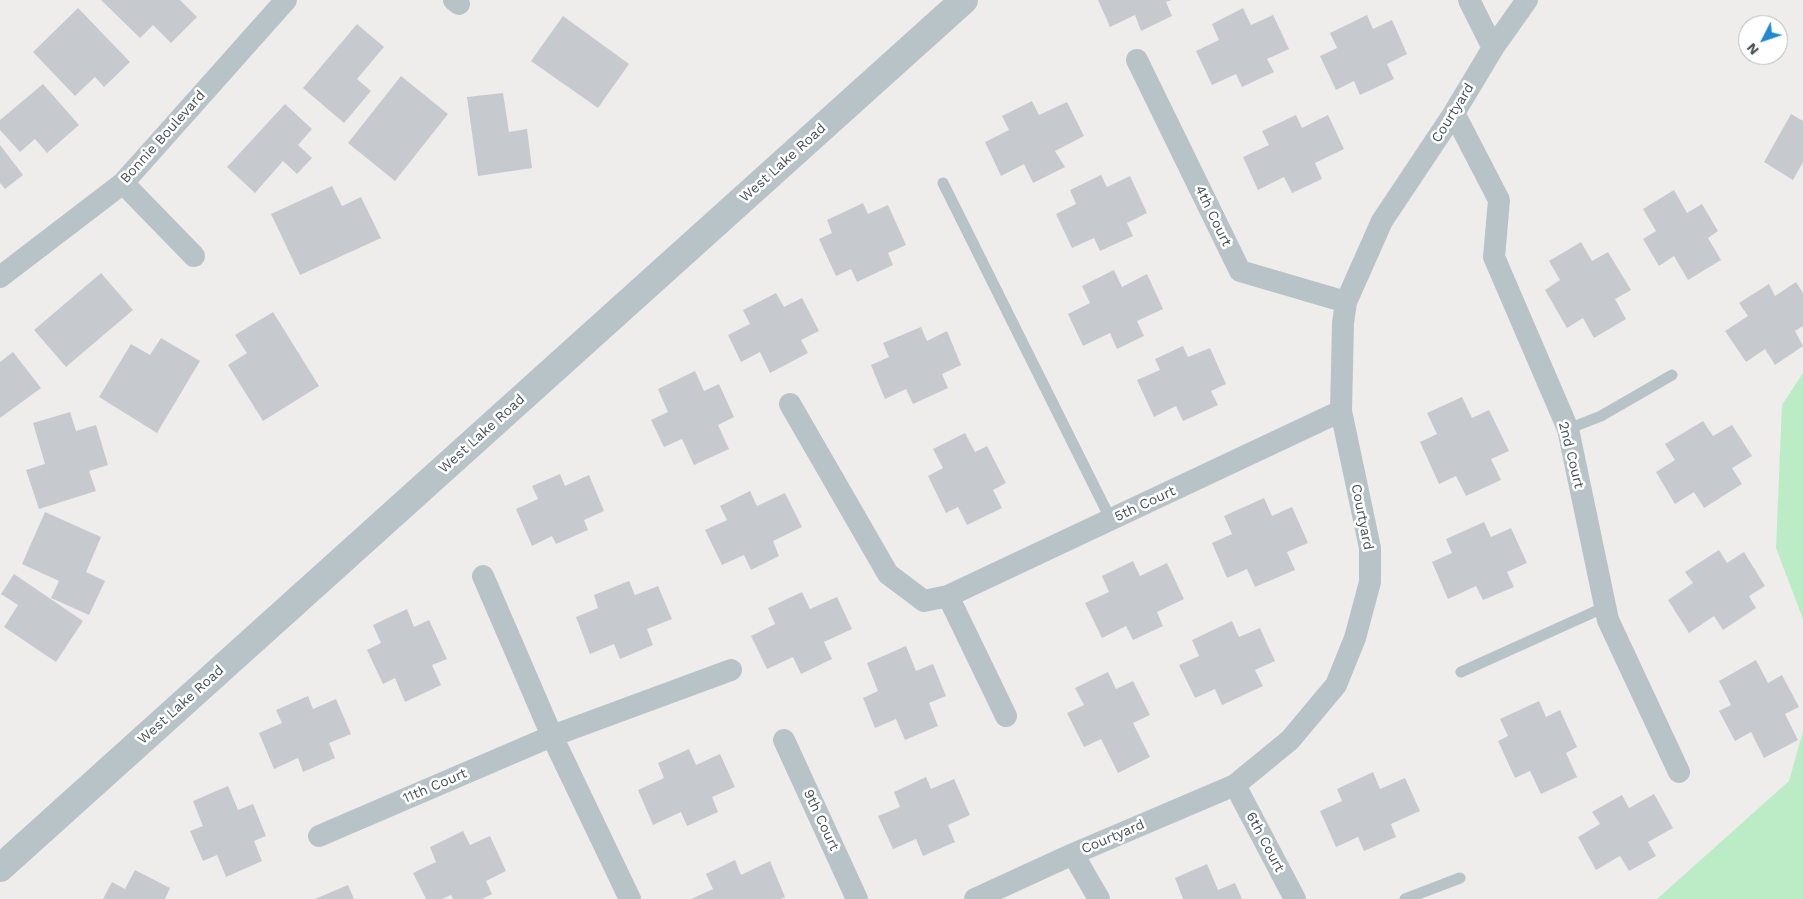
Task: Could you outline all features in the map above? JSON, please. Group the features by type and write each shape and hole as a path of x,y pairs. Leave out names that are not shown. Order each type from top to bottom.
{"street":[{"name":"Bonnie Boulevard","path":"0,277 122,183 286,0"},
{"name":"West Lake Road","path":"0,868 964,0"},
{"path":"1469,0 1493,48"},
{"name":"Courtyard","path":"975,899 1073,854 1235,785 1290,740 1336,684 1355,638 1370,582 1370,548 1341,411 1343,323 1346,302 1382,221 1454,113 1493,48 1527,0"},
{"name":"4th Court","path":"1137,60 1240,271 1346,302"},
{"name":"2nd Court","path":"1454,113 1499,200 1494,257 1568,429 1608,620 1679,772"},
{"path":"122,183 194,256"},
{"name":"5th Court","path":"790,404 888,574 924,601 948,596 1341,411"},
{"path":"483,576 552,736 630,899"},
{"path":"948,596 1006,716"},
{"name":"11th Court","path":"319,836 552,736 730,670"},
{"name":"9th Court","path":"784,740 857,899"},
{"name":"6th Court","path":"1235,785 1295,899"},
{"path":"1073,854 1100,899"}],"lane":[{"path":"942,182 1110,520"},
{"path":"1568,429 1601,416 1672,375"},
{"path":"1461,672 1605,607"},
{"path":"1405,899 1460,878"}],"green space":[{"path":"1803,373 1803,619 1776,548 1782,405"},
{"path":"1803,731 1803,899 1657,899 1789,781"}],"building":[{"path":"101,0 180,0 197,17 171,43 153,25 140,38"},
{"path":"1098,0 1172,0 1166,2 1172,16 1141,31 1135,15 1110,27"},
{"path":"78,8 130,62 104,87 95,77 75,96 33,52"},
{"path":"1243,8 1251,25 1273,15 1289,49 1267,59 1274,72 1242,87 1236,74 1212,85 1196,51 1219,40 1212,24"},
{"path":"1367,15 1373,29 1392,20 1407,54 1387,64 1394,79 1360,95 1354,81 1336,90 1320,56 1337,48 1330,33"},
{"path":"563,16 629,64 598,108 531,61"},
{"path":"357,24 384,47 357,79 371,91 344,123 303,88"},
{"path":"401,76 448,114 395,181 348,143"},
{"path":"43,84 79,125 47,153 35,139 20,152 0,130 0,120"},
{"path":"503,93 509,132 527,129 532,168 478,176 467,97"},
{"path":"1032,101 1039,115 1067,102 1084,136 1055,151 1065,167 1033,183 1024,164 1001,176 985,142 1009,130 1002,116"},
{"path":"285,104 312,129 298,145 312,158 297,174 283,161 255,193 227,167"},
{"path":"1791,114 1803,121 1803,162 1793,180 1764,162"},
{"path":"1296,115 1302,128 1328,115 1344,149 1315,163 1322,179 1292,193 1284,177 1258,190 1243,157 1269,145 1262,131"},
{"path":"0,145 23,175 5,189 0,183"},
{"path":"1101,175 1107,187 1130,176 1147,213 1127,223 1133,236 1100,251 1094,238 1072,248 1056,214 1076,204 1070,190"},
{"path":"332,186 342,206 361,197 381,238 300,275 271,214"},
{"path":"1674,190 1687,213 1702,204 1718,231 1708,238 1721,260 1688,280 1674,256 1659,266 1643,239 1656,231 1643,209"},
{"path":"863,203 868,214 888,205 906,245 888,253 893,265 857,282 851,269 836,276 819,239 832,233 827,220"},
{"path":"1581,242 1592,261 1608,252 1631,290 1615,299 1626,319 1594,338 1583,318 1567,328 1545,290 1560,280 1549,261"},
{"path":"1114,270 1122,287 1147,274 1163,309 1137,321 1144,336 1117,349 1110,333 1083,346 1068,314 1090,303 1082,286"},
{"path":"101,273 133,310 66,367 34,330"},
{"path":"1796,282 1803,293 1803,326 1795,331 1803,346 1775,365 1765,349 1746,362 1725,331 1748,316 1739,303 1769,284 1775,296"},
{"path":"776,293 784,307 802,298 819,331 801,340 808,353 770,373 760,352 741,362 728,335 750,324 743,310"},
{"path":"273,312 319,386 263,421 228,365 247,353 235,335"},
{"path":"921,327 927,341 947,331 961,365 942,374 948,388 913,404 906,389 885,399 871,365 889,357 883,343"},
{"path":"161,338 200,361 157,433 99,397 131,344 150,355"},
{"path":"1183,346 1188,357 1210,348 1226,384 1211,391 1218,405 1183,421 1176,406 1154,417 1137,380 1160,370 1155,359"},
{"path":"13,352 41,388 0,418 0,362"},
{"path":"695,371 704,391 719,384 734,417 718,425 729,449 694,465 682,439 664,447 651,420 668,412 658,389"},
{"path":"1462,397 1472,418 1489,410 1509,451 1491,459 1501,480 1466,496 1456,476 1439,484 1420,442 1437,434 1427,413"},
{"path":"70,412 76,431 96,425 108,465 89,471 96,491 39,509 26,470 45,464 33,423"},
{"path":"1703,421 1713,436 1732,425 1752,456 1732,468 1742,484 1704,508 1694,492 1675,504 1656,472 1675,460 1665,444"},
{"path":"965,433 975,452 987,446 1006,483 993,490 1002,508 967,525 958,507 946,513 928,476 943,468 933,449"},
{"path":"560,474 565,486 589,475 604,511 584,520 588,530 556,544 552,536 532,546 516,509 538,499 532,486"},
{"path":"750,491 757,506 785,493 802,527 773,541 779,556 751,570 744,555 722,565 705,530 727,520 720,506"},
{"path":"1264,498 1272,516 1292,507 1308,543 1287,552 1295,570 1255,587 1247,569 1227,578 1212,543 1232,534 1224,516"},
{"path":"45,512 101,537 86,572 105,581 89,615 51,598 59,581 22,564"},
{"path":"1484,522 1491,537 1511,528 1527,563 1507,572 1514,587 1483,600 1476,586 1448,599 1432,562 1452,553 1446,539"},
{"path":"1719,550 1727,563 1744,552 1765,586 1749,596 1756,608 1723,630 1714,616 1689,633 1668,600 1693,583 1685,572"},
{"path":"1133,561 1140,576 1167,563 1184,599 1157,612 1163,626 1133,640 1126,626 1102,638 1085,603 1109,592 1102,576"},
{"path":"14,574 83,621 56,662 4,627 18,605 1,594"},
{"path":"629,581 635,595 658,586 672,619 647,629 653,645 620,659 614,644 590,654 576,617 598,608 594,595"},
{"path":"802,592 810,609 837,597 852,629 824,642 832,659 801,674 793,657 767,669 751,636 775,624 768,608"},
{"path":"407,609 414,627 429,620 447,659 432,665 441,685 405,702 395,678 383,684 367,650 381,643 373,625"},
{"path":"1232,621 1239,637 1260,628 1275,661 1255,670 1263,686 1222,705 1215,689 1195,698 1179,665 1199,656 1192,640"},
{"path":"906,646 916,671 933,664 946,696 929,703 938,726 905,740 896,719 875,728 863,698 878,691 867,663"},
{"path":"1756,660 1768,683 1782,675 1799,707 1785,714 1798,740 1764,758 1751,732 1735,741 1719,711 1731,705 1719,681"},
{"path":"1108,672 1116,689 1133,681 1150,715 1133,723 1150,757 1118,773 1101,739 1084,747 1067,713 1084,705 1075,688"},
{"path":"308,696 313,709 336,699 351,734 329,743 335,758 303,772 298,758 274,769 259,733 282,723 276,710"},
{"path":"1539,701 1546,717 1560,710 1577,747 1566,753 1577,777 1541,794 1530,771 1515,778 1498,741 1508,736 1500,719"},
{"path":"689,749 696,765 720,754 735,787 712,797 718,812 687,826 681,812 653,825 638,790 664,778 658,763"},
{"path":"1373,772 1380,789 1405,778 1420,811 1391,824 1396,837 1364,851 1358,837 1336,847 1320,811 1342,801 1337,789"},
{"path":"926,777 931,789 954,779 970,815 948,825 955,842 923,856 916,839 893,849 878,816 900,807 894,792"},
{"path":"228,786 238,810 253,804 266,836 254,841 262,861 226,877 217,855 203,861 190,831 203,826 193,801"},
{"path":"1654,794 1673,828 1648,842 1656,856 1629,871 1620,856 1596,870 1578,837 1600,824 1592,812 1622,795 1629,808"},
{"path":"463,831 470,845 490,836 506,871 486,881 492,894 482,899 453,899 451,895 442,899 426,899 413,873 436,862 430,847"},
{"path":"735,860 741,875 770,861 785,897 781,899 691,899 713,889 706,874"},
{"path":"1207,864 1218,890 1235,883 1242,899 1183,899 1175,878"},
{"path":"135,870 170,888 165,899 103,899 112,882 125,889"},
{"path":"348,885 354,899 315,899 329,893"}]}
